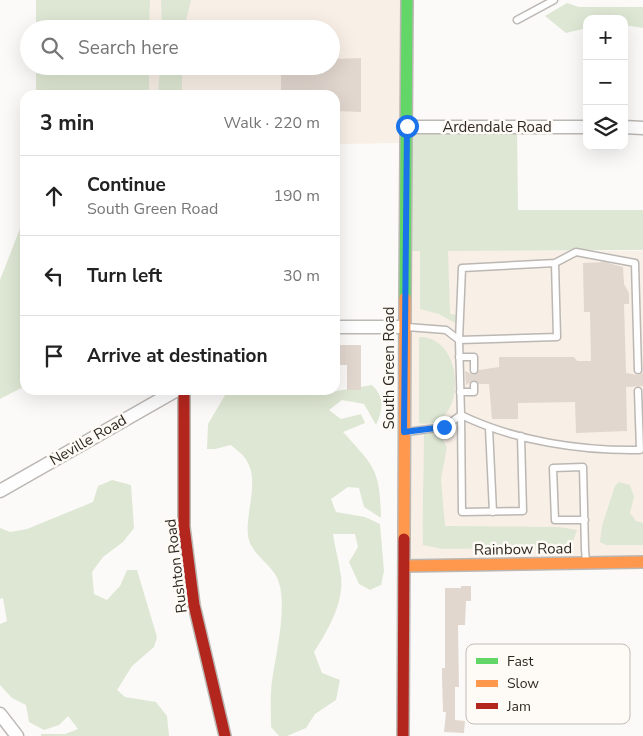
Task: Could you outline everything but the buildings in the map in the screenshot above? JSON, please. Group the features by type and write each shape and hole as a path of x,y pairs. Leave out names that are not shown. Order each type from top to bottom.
{"main road":[{"name":"South Green Road","path":"403,736 407,0"},
{"name":"Rushton Road","path":"184,395 185,537 194,605 225,736"},
{"name":"Rainbow Road","path":"404,566 643,562"}],"street":[{"name":"Ardendale Road","path":"407,126 583,127"},
{"path":"628,128 643,128"},
{"path":"340,327 404,328"},
{"name":"Neville Road","path":"0,491 168,395"},
{"path":"0,714 17,736"}],"lane":[{"path":"517,20 554,0"},
{"path":"521,436 524,511 462,512 459,340 462,268 555,263 576,252 643,263"},
{"path":"404,328 446,330 459,340 557,338 555,263"},
{"path":"635,263 640,326 638,370"},
{"path":"460,356 474,357 474,370"},
{"path":"460,392 474,392 474,384"},
{"path":"460,415 489,428 521,436 599,451 641,451 641,406 638,391"},
{"path":"404,432 444,427 460,415"},
{"path":"489,428 493,512"},
{"path":"584,520 555,520 553,468 583,467 586,563"}],"shaded area":[{"path":"150,0 407,0 407,143 340,144 340,90 149,90 149,75 340,75 340,20 149,20"},
{"path":"405,251 643,251 643,562 404,566"}],"green space":[{"path":"36,0 150,0 149,20 36,20"},
{"path":"161,0 191,0 186,20 162,20"},
{"path":"567,3 579,7 643,7 643,28 628,26 628,15 583,15 583,29 566,33 545,16"},
{"path":"36,75 149,75 149,90 36,90"},
{"path":"159,75 182,75 182,90 158,90"},
{"path":"407,127 517,127 518,210 643,210 643,250 448,251 450,314 458,315 457,324 439,314 420,309 420,251 405,251"},
{"path":"20,229 20,389 0,399 0,280"},
{"path":"419,337 435,341 446,352 453,367 455,384 453,400 446,414 435,422 419,423"},
{"path":"372,385 381,399 382,404 376,425 364,404 342,400 329,410 341,419 361,414 365,423 343,432 374,470 379,489 381,518 364,507 359,488 348,487 331,499 336,512 365,517 380,524 384,571 381,585 370,590 359,584 349,562 358,547 355,534 333,534 341,576 340,596 334,616 314,652 322,673 340,680 336,700 315,714 306,728 287,736 279,736 271,727 271,692 282,605 279,583 272,570 253,549 248,536 252,486 250,467 244,456 231,445 207,449 208,424 225,395 340,395 340,391"},
{"path":"428,432 439,434 447,447 441,479 445,526 559,527 577,530 571,547 443,549 423,545 424,434"},
{"path":"112,480 131,485 134,528 123,542 103,557 92,572 94,594 107,600 120,586 127,570 137,570 157,637 154,647 132,666 117,690 125,697 156,702 167,716 169,736 41,736 41,734 65,734 78,729 68,716 59,725 44,730 29,722 26,705 12,698 0,685 0,624 7,621 3,598 0,599 0,528 10,532 27,529 93,502 98,486"},
{"path":"619,482 630,485 634,497 630,513 636,521 643,523 643,545 606,545 600,542 602,526 615,486"}],"traffic: fast":[{"path":"405,298 407,0"}],"traffic: slow":[{"path":"404,539 405,298"},
{"path":"404,566 643,562"}],"traffic: jam":[{"path":"184,395 184,527 194,605 225,736"},
{"path":"403,736 404,539"}],"route":[{"path":"407,126 404,432 444,427"}]}
